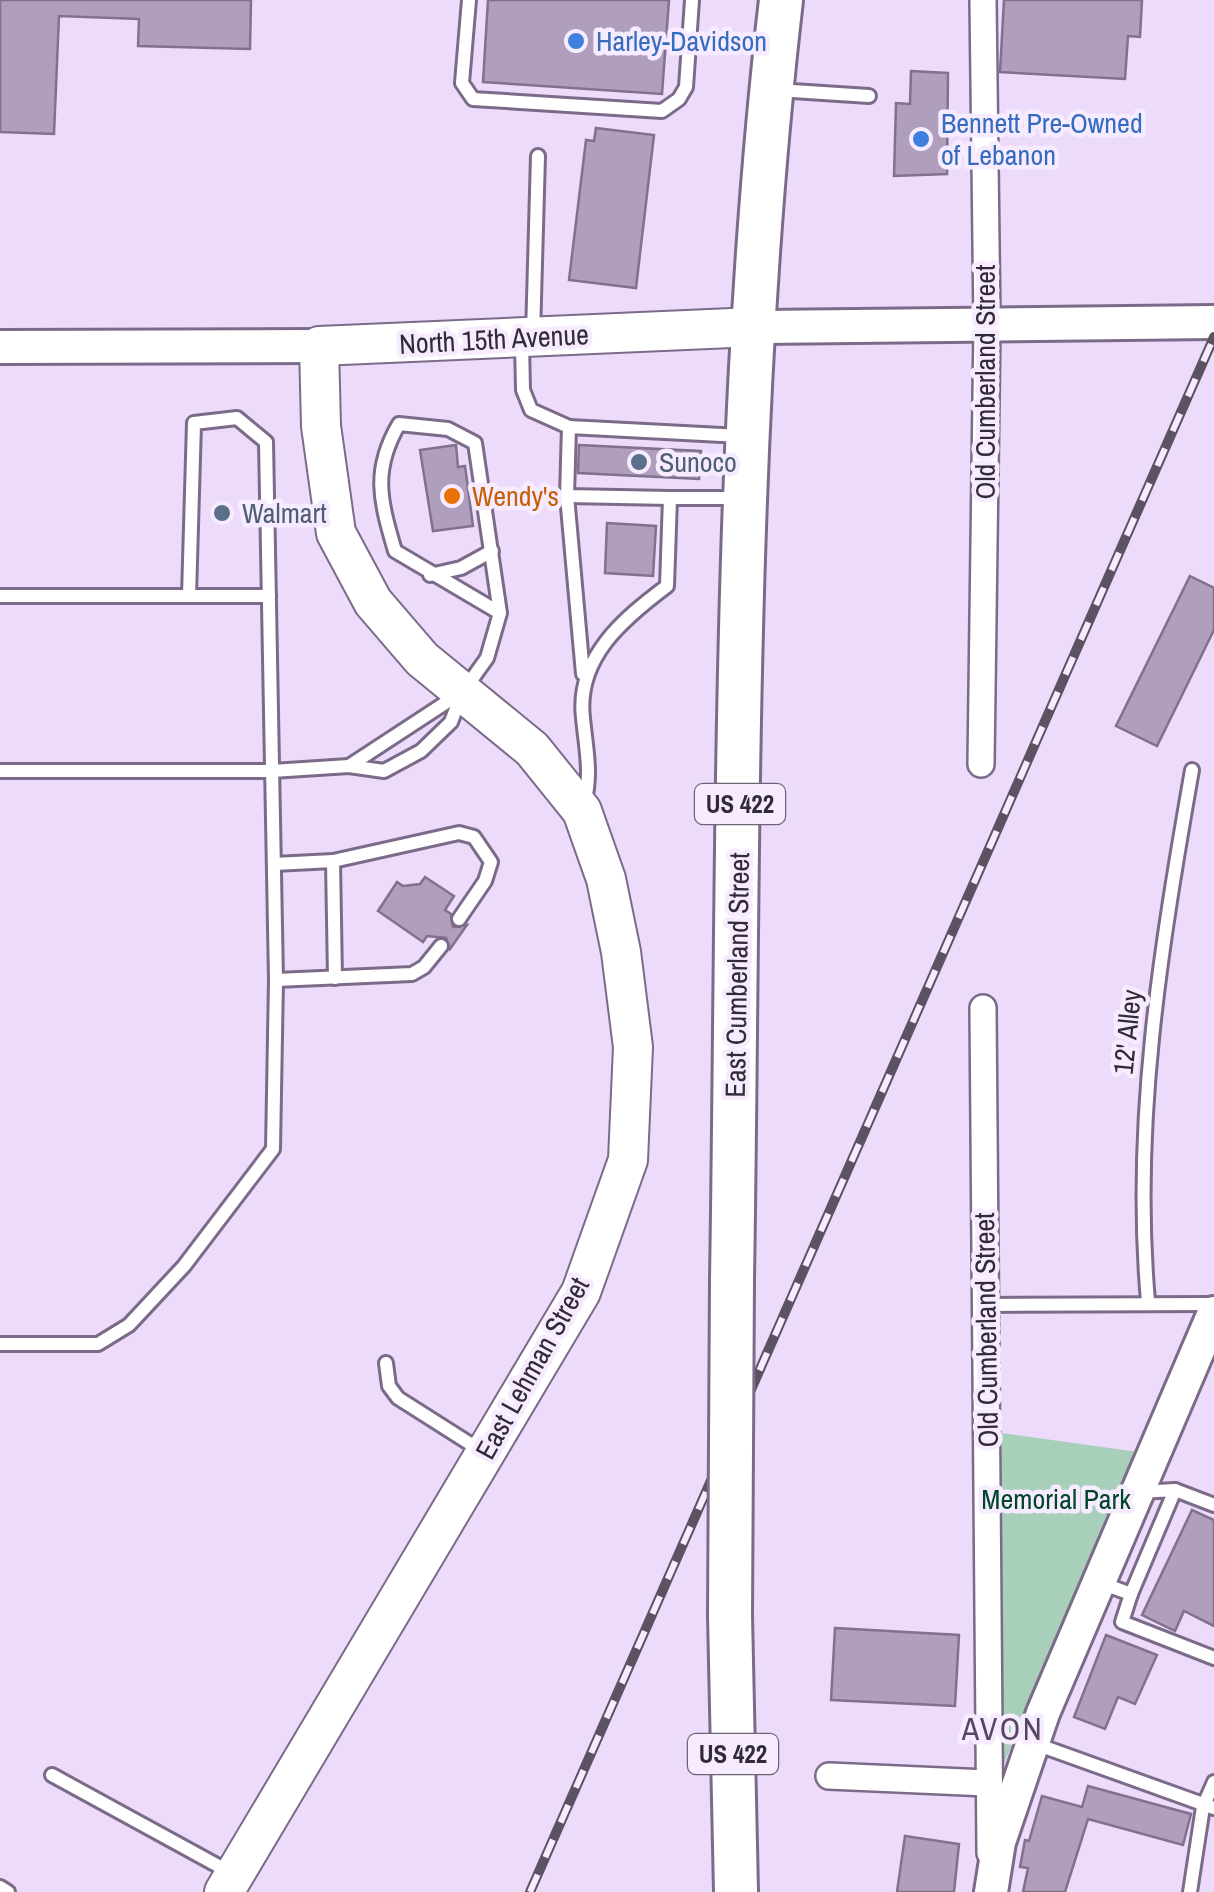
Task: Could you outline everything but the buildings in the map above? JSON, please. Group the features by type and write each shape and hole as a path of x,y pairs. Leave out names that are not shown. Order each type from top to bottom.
{"highway":[{"name":"East Cumberland Street","path":"736,1892 730,1615 732,1280 745,498 771,90 781,0"}],"main road":[{"name":"North 15th Avenue","path":"319,346 755,328"},
{"name":"East Lehman Street","path":"229,1883 581,1292 628,1160 632,1047 620,952 606,879 582,811 532,749 422,659 374,602 336,533 321,426 319,346"}],"street":[{"name":"Old Cumberland Street","path":"981,764 987,324 983,0"},
{"name":"North 15th Avenue","path":"755,328 1214,322"},
{"name":"North 15th Avenue","path":"0,347 319,346"},
{"name":"Old Cumberland Street","path":"983,1008 987,1783 991,1888"},
{"path":"991,1888 999,1842 1032,1742 1116,1588 1139,1492 1214,1312"},
{"path":"828,1776 987,1783"}],"lane":[{"path":"469,0 462,83 473,99 662,111 679,99 686,88 692,0"},
{"path":"771,90 869,96"},
{"path":"538,156 523,390 530,410 569,426 748,437"},
{"path":"0,1344 98,1344 129,1325 259,1174 273,1149 276,980 266,442 237,418 194,423 188,596"},
{"path":"0,771 272,771 348,766 384,771 421,751 451,722 462,693 488,658 500,613 474,442 448,429 400,424 381,455 383,511 395,550 430,575 500,613"},
{"path":"569,426 567,496 590,778 582,811"},
{"path":"567,496 745,498"},
{"path":"583,674 602,646 667,586 670,498"},
{"path":"430,575 461,568 492,551"},
{"path":"0,596 269,596"},
{"path":"348,766 462,693"},
{"name":"12' Alley","path":"1148,1302 1140,1214 1147,1060 1192,770"},
{"path":"274,864 333,862 454,835 474,837 491,862 484,882 458,919"},
{"path":"333,862 335,978"},
{"path":"276,980 412,974 424,967 441,946"},
{"path":"986,1305 1214,1304"},
{"path":"386,1363 389,1386 398,1398 485,1453"},
{"path":"1175,1490 1116,1588 1122,1622 1214,1658"},
{"path":"1139,1492 1175,1490 1214,1505"},
{"path":"1032,1742 1209,1808"},
{"path":"52,1775 229,1883"},
{"path":"1190,1892 1214,1782"},
{"path":"0,1888 8,1892"}],"green space":[{"name":"Memorial Park","path":"1001,1433 1138,1452 999,1775"}],"railway":[{"path":"530,1892 1214,337"}],"place":[{"name":"Harley-Davidson","path":"576,41"},
{"name":"Bennett Pre-Owned of Lebanon","path":"921,139"},
{"name":"Sunoco","path":"639,462"},
{"name":"Wendy's","path":"452,496"},
{"name":"Walmart","path":"222,513"}],"district":[{"name":"AVON","path":"1003,1729"}]}
